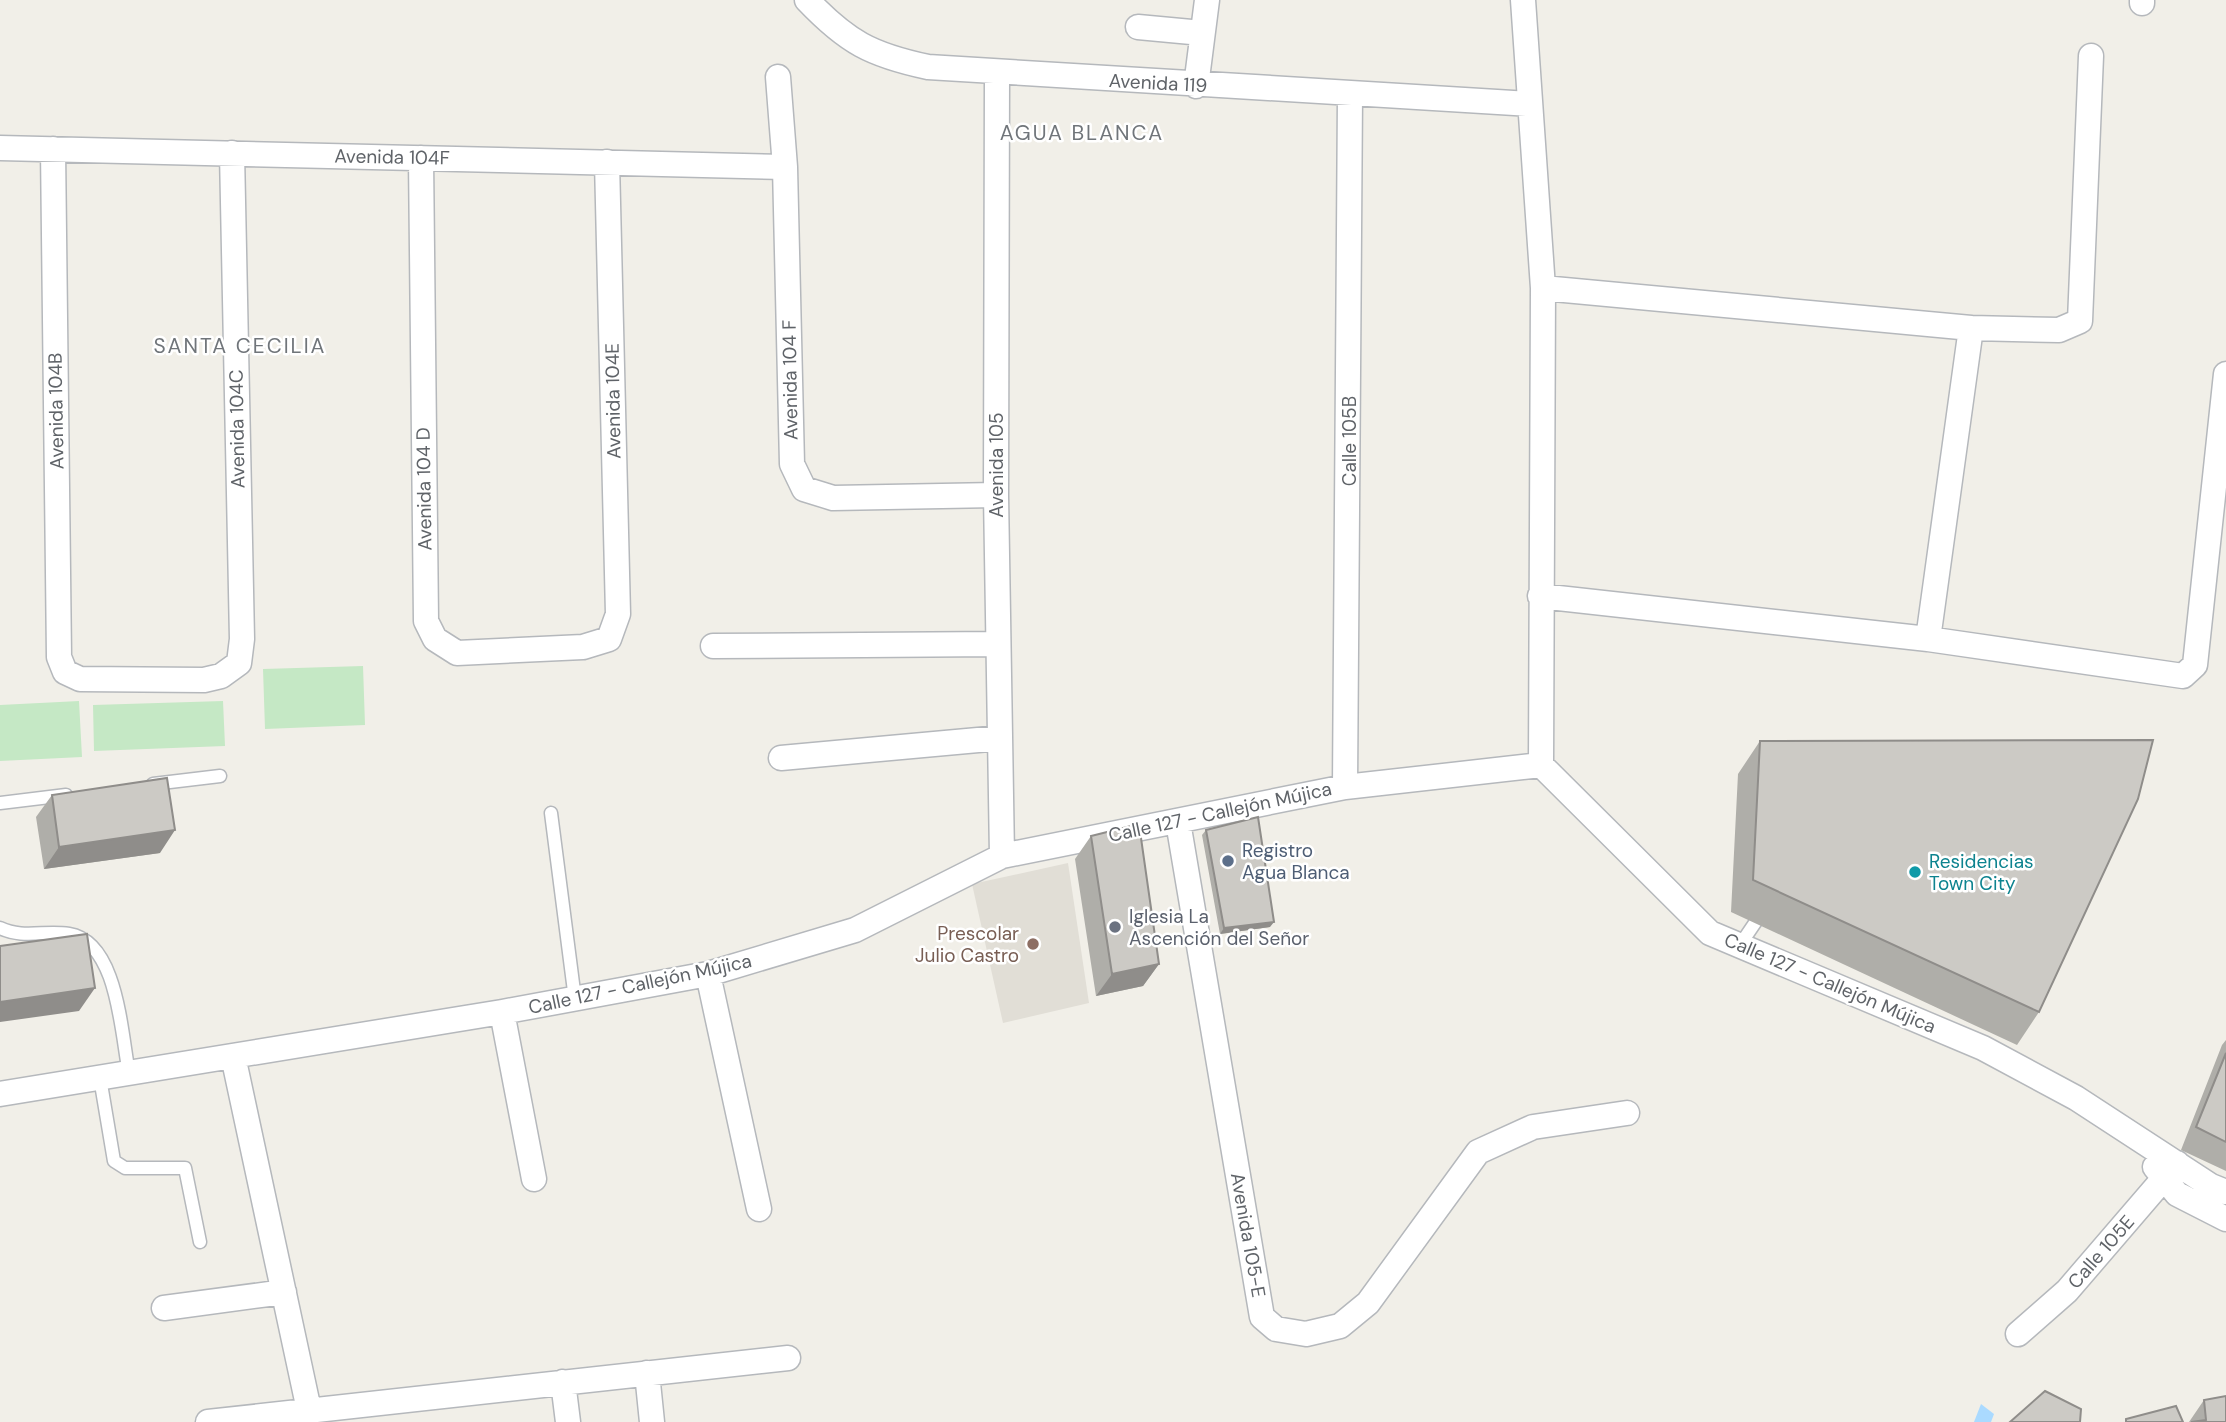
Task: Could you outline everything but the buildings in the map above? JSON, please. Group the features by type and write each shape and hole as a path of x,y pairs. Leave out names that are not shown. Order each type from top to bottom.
{"street":[{"name":"Avenida 119","path":"807,0 833,27 884,58 928,67 997,74 1530,104"},
{"path":"1196,86 1207,0"},
{"path":"1523,0 1543,288 1541,765"},
{"path":"1139,27 1202,33"},
{"path":"1543,288 1971,328 2059,330 2080,321 2091,55"},
{"name":"Avenida 105","path":"997,74 996,495 1002,856"},
{"name":"Avenida 104 F","path":"778,77 785,167 792,464 804,489 833,498 996,495"},
{"name":"Calle 105B","path":"1345,787 1350,95"},
{"name":"Avenida 104F","path":"0,148 785,167"},
{"name":"Avenida 104B","path":"53,149 59,657 65,672 80,679 204,680 221,676 239,663"},
{"name":"Avenida 104C","path":"232,153 242,639 239,663"},
{"name":"Avenida 104 D","path":"421,158 426,621 435,639 457,653 583,647 609,639"},
{"name":"Avenida 104E","path":"607,162 618,614 609,639"},
{"path":"1928,639 1971,328"},
{"path":"1540,596 1928,639 2183,676 2194,665 2196,656 2226,374"},
{"path":"713,646 998,644"},
{"path":"781,758 1000,738"},
{"name":"Calle 127 - Callejón Mújica","path":"0,1094 502,1012 708,974 855,930 1002,856 1345,787 1541,765 1710,933 1983,1048 2076,1098 2125,1130 2170,1170"},
{"name":"Avenida 105-E","path":"1178,822 1262,1317 1276,1329 1306,1334 1340,1326 1368,1303 1478,1152 1533,1127 1627,1113"},
{"path":"708,974 759,1209"},
{"path":"502,1012 534,1178"},
{"path":"233,1056 309,1410"},
{"path":"2170,1170 2226,1192"},
{"path":"2170,1170 2177,1194 2226,1219"},
{"name":"Calle 105E","path":"2018,1334 2067,1291 2170,1170"},
{"path":"164,1307 284,1292"},
{"path":"208,1422 309,1410 341,1414 563,1382 788,1358"},
{"path":"647,1373 652,1422"},
{"path":"563,1382 568,1422"}],"lane":[{"path":"140,786 220,776"},
{"path":"0,803 74,794"},
{"path":"551,813 575,999"},
{"path":"1740,945 1771,898"},
{"path":"0,928 22,935 68,933 88,940 101,954 110,975 129,1073"},
{"path":"100,1078 114,1161 125,1168 185,1168 200,1242"}],"shaded area":[{"name":"Prescolar Julio Castro","path":"1068,863 1089,1003 1003,1023 972,884"}],"green space":[{"path":"363,666 365,725 265,729 263,669"},
{"path":"79,701 82,757 0,761 0,705"},
{"path":"223,701 225,746 94,751 93,705"}],"water":[{"path":"1981,1404 1994,1414 1991,1422 1974,1422"}],"place":[{"name":"Registro Agua Blanca","path":"1228,861"},
{"name":"Residencias Town City","path":"1915,872"},
{"name":"Iglesia La Ascención del Señor","path":"1115,927"},
{"name":"Prescolar Julio Castro","path":"1033,944"}],"district":[{"name":"AGUA BLANCA","path":"1082,133"},
{"name":"SANTA CECILIA","path":"240,346"}]}
